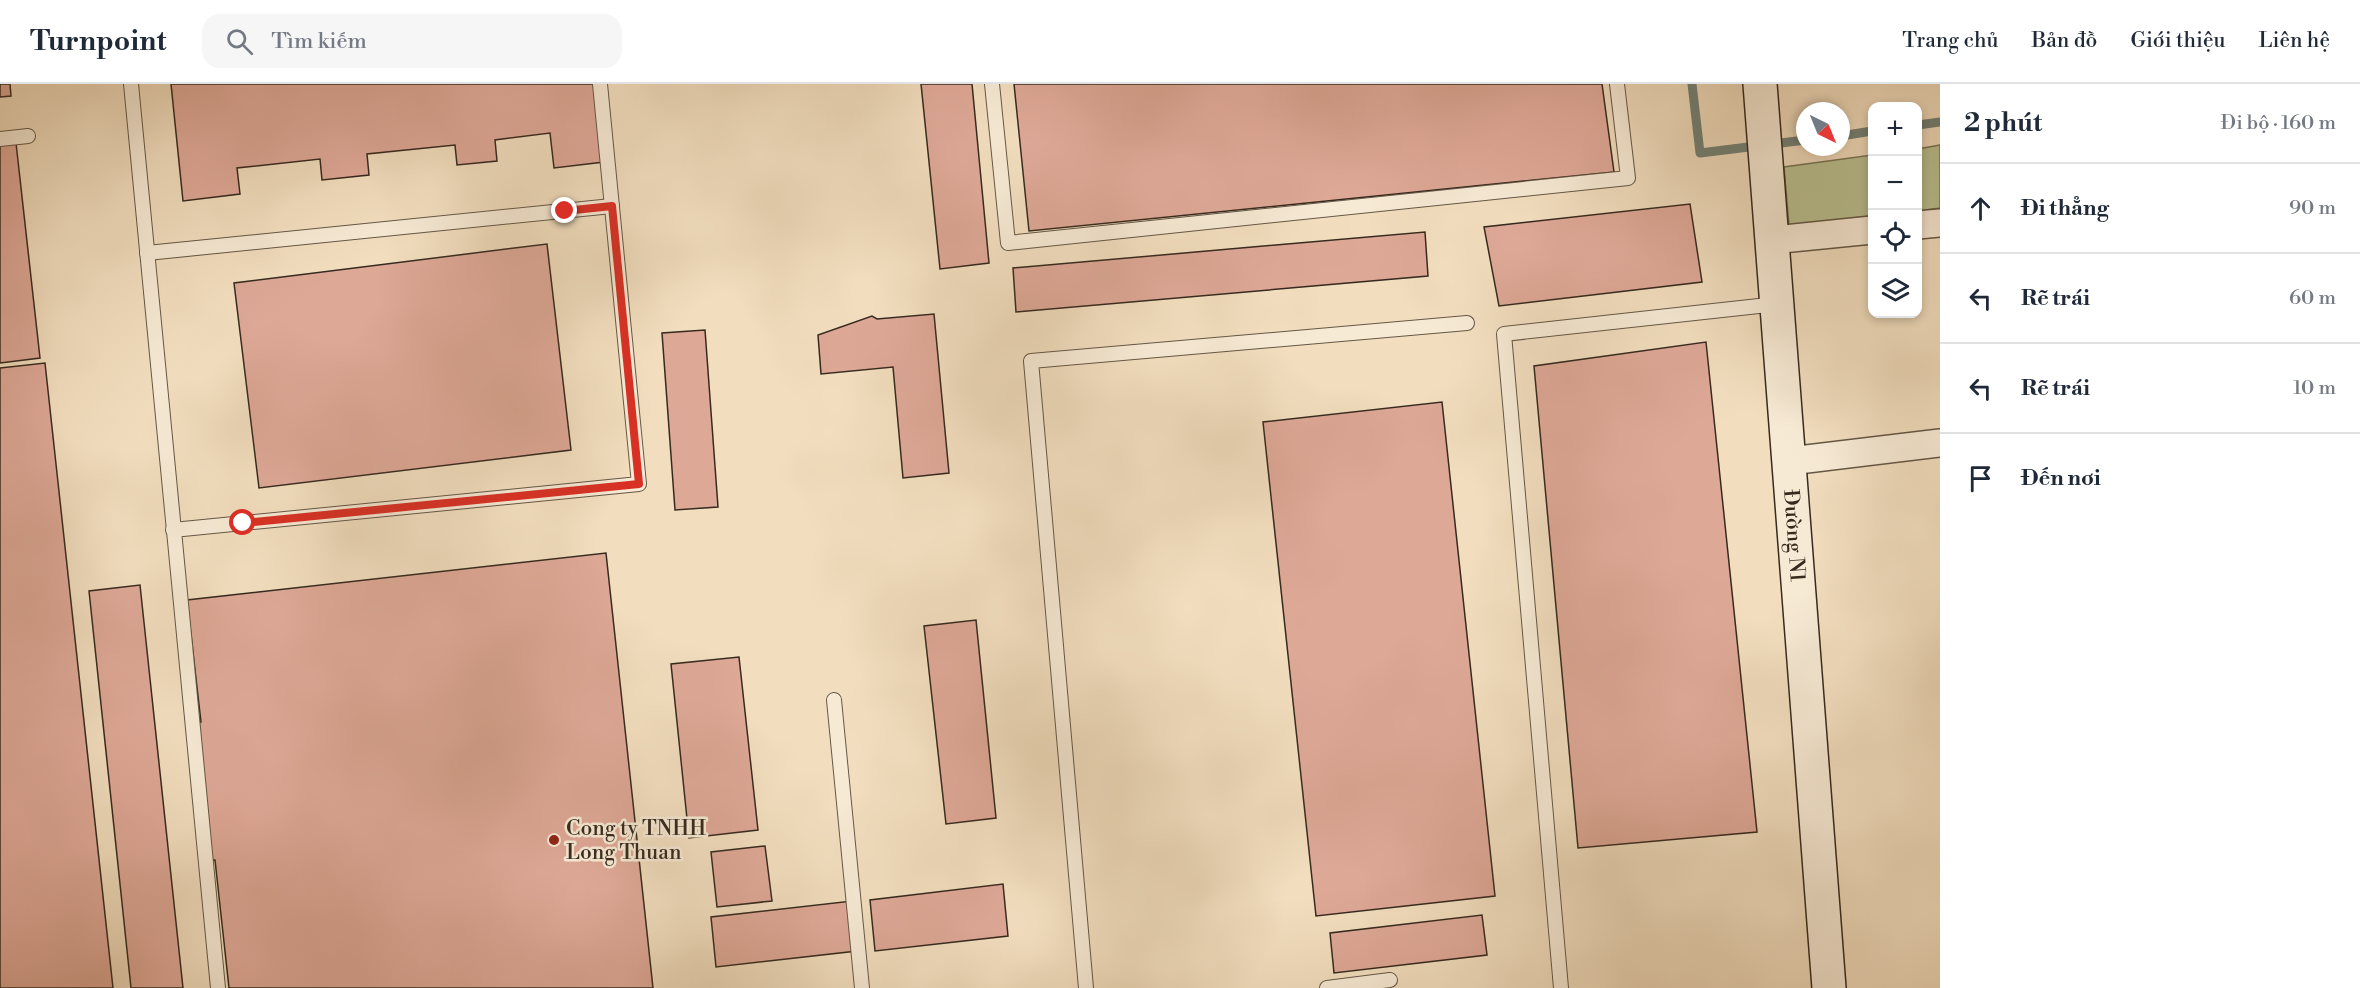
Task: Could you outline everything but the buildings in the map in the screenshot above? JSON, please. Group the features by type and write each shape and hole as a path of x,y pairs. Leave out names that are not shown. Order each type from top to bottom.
{"street":[{"name":"Đường N1","path":"1761,84 1829,988"},
{"path":"1922,225 1940,223"},
{"path":"1773,240 1868,230"},
{"path":"1790,461 1940,443"}],"lane":[{"path":"131,84 218,988"},
{"path":"173,530 639,484 600,84"},
{"path":"992,84 1008,243 1628,178 1617,84"},
{"path":"0,139 28,136"},
{"path":"147,253 612,206"},
{"path":"1561,988 1504,334 1778,303"},
{"path":"1086,988 1031,361 1467,323"},
{"path":"834,700 862,988"},
{"path":"1327,988 1390,980"}],"green space":[{"path":"1940,145 1940,208 1922,210 1922,148"},
{"path":"1868,156 1868,216 1789,225 1784,167"}],"waterway":[{"path":"1692,84 1700,153 1796,141"},
{"path":"1922,124 1940,122"},
{"path":"1850,135 1868,132"}],"place":[{"name":"Cong ty TNHH Long Thuan","path":"554,840"}],"route":[{"path":"243,523 639,484 612,206 565,211"}]}
